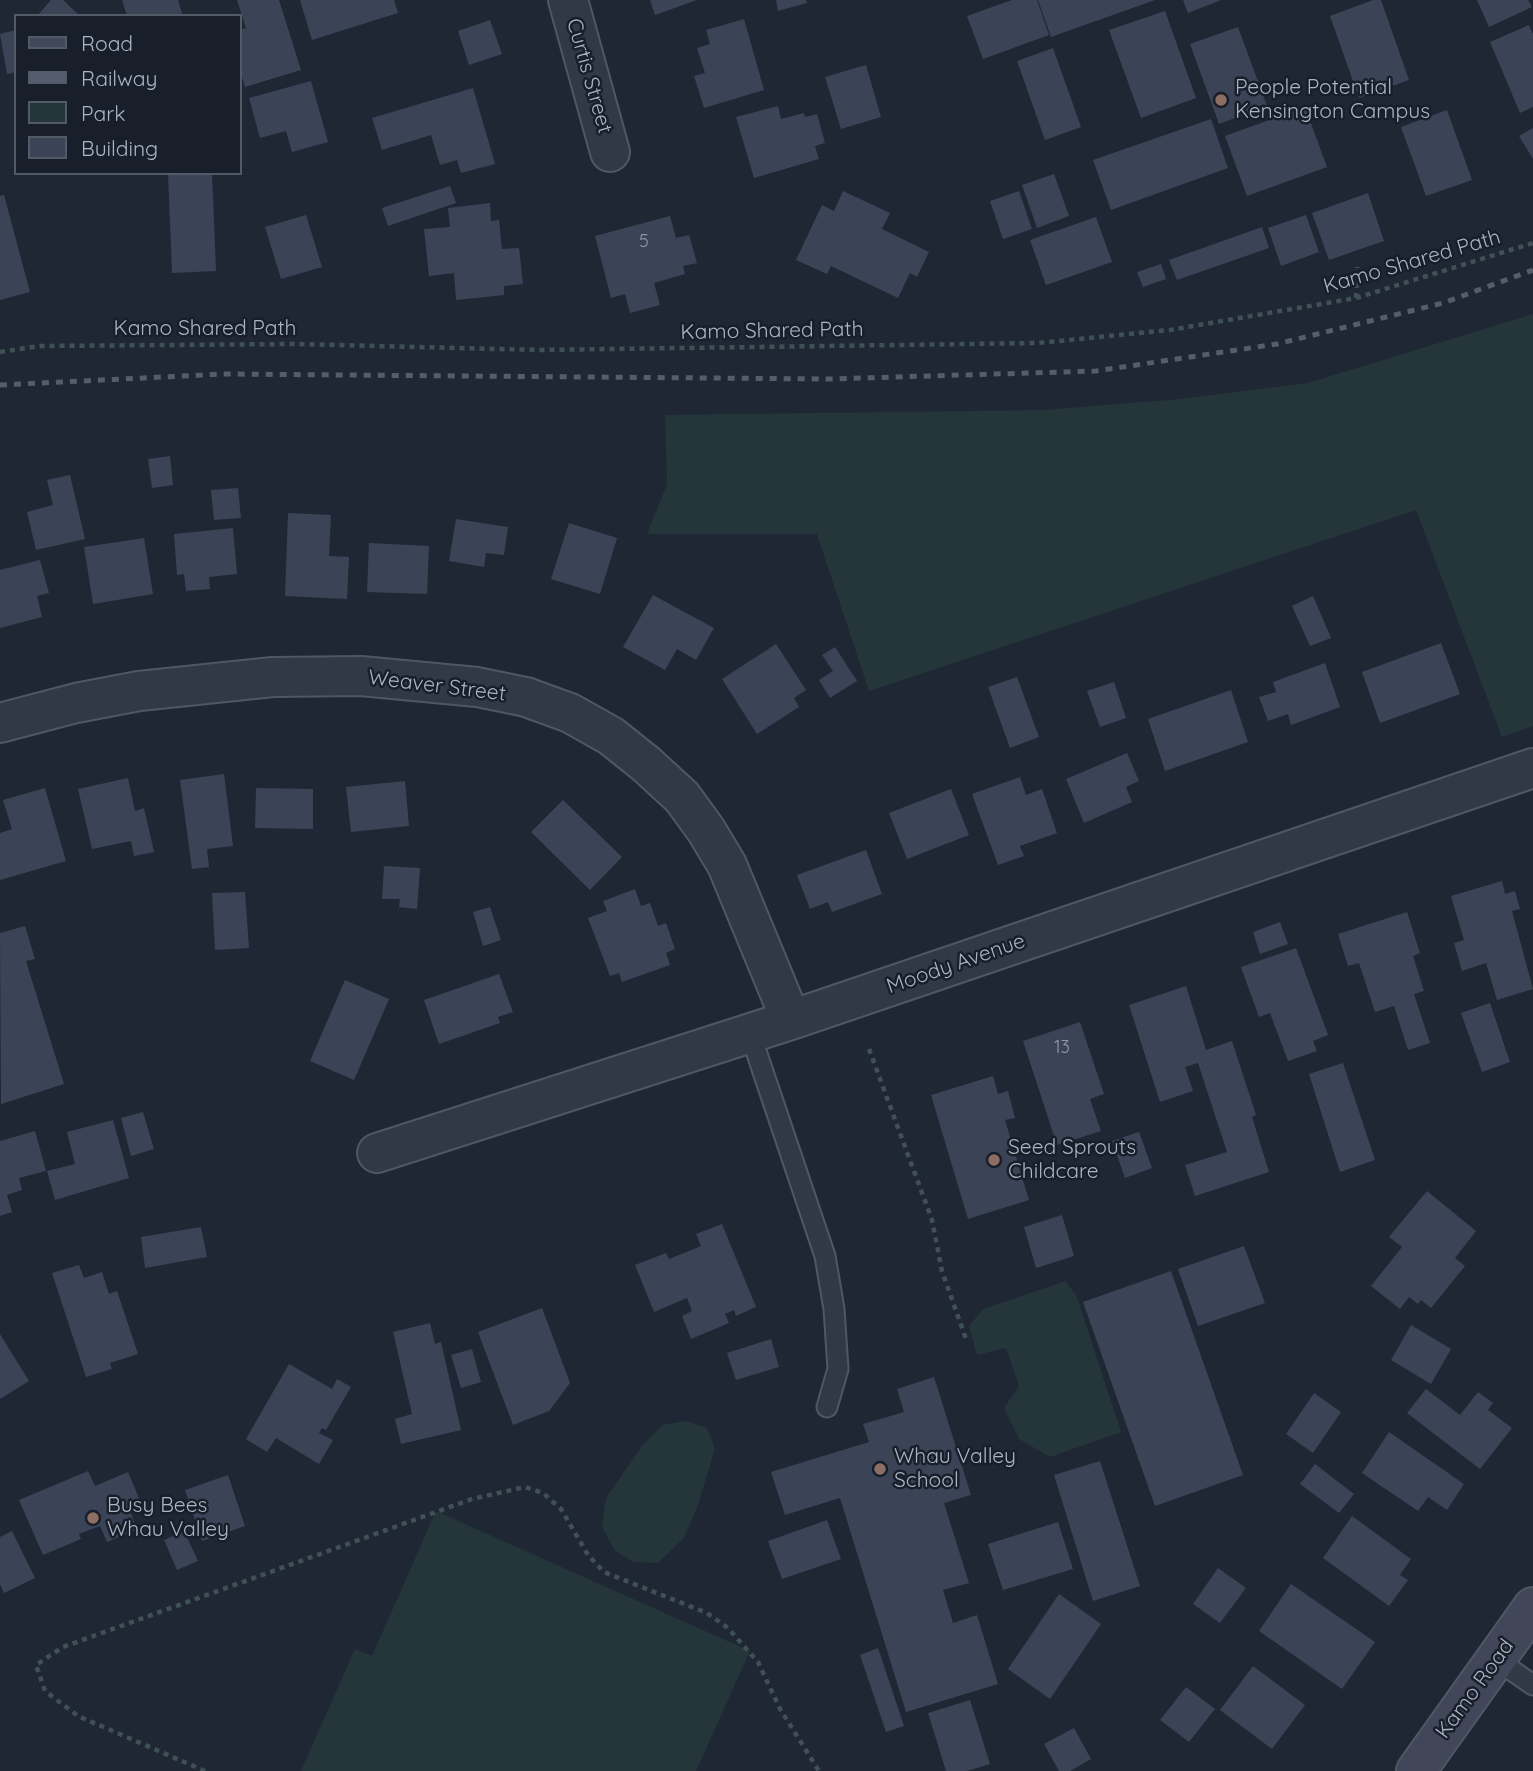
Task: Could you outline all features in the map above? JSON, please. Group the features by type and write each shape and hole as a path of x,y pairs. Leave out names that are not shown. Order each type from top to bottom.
{"main road":[{"name":"Kamo Road","path":"1416,1771 1533,1607"}],"street":[{"name":"Curtis Street","path":"568,0 610,152"},
{"name":"Weaver Street","path":"0,723 76,703 139,691 273,677 361,676 477,687 526,697 570,713 611,736 646,764 682,797 706,830 727,865 791,1020"},
{"name":"Moody Avenue","path":"377,1153 791,1020 1533,768"}],"lane":[{"path":"750,1033 824,1256 834,1309 838,1368 827,1406"},
{"path":"1497,1660 1533,1685"}],"path":[{"name":"Kamo Shared Path","path":"0,352 40,346 295,344 540,350 1038,343 1170,330 1356,298 1533,243"},
{"path":"1356,298 1357,267"},
{"path":"869,1049 932,1220 942,1271 966,1339"},
{"path":"205,1771 78,1716 45,1691 36,1665 63,1647 472,1499 525,1487 543,1493 561,1509 588,1555 604,1572 707,1613 729,1628 758,1662 780,1709 819,1771"}],"green space":[{"path":"1533,314 1533,726 1502,737 1416,510 869,691 817,534 647,534 667,484 665,415 1045,410 1180,399 1308,383"},
{"path":"1066,1281 1077,1297 1121,1432 1050,1457 1019,1439 1004,1408 1019,1386 1006,1348 977,1355 969,1326 983,1309"},
{"path":"686,1421 707,1428 715,1448 698,1505 684,1538 658,1563 634,1562 615,1551 602,1527 606,1498 642,1446 662,1425"},
{"path":"436,1511 750,1651 696,1771 301,1771 355,1649 372,1656"}],"building":[{"path":"51,0 63,0 78,14 39,14"},
{"path":"122,0 178,0 182,14 126,14"},
{"path":"237,0 279,0 301,70 245,87 242,77 242,29 246,28"},
{"path":"300,0 394,0 398,13 312,40"},
{"path":"650,0 697,0 655,15"},
{"path":"776,0 806,0 807,3 778,11"},
{"path":"1012,0 1037,0 1049,35 983,59 967,16"},
{"path":"1038,0 1155,0 1051,37"},
{"path":"1183,0 1221,0 1188,13"},
{"path":"1373,0 1381,0 1409,80 1359,98 1330,16"},
{"path":"1477,0 1528,0 1532,7 1489,27"},
{"path":"1165,11 1196,98 1141,118 1109,30"},
{"path":"744,19 764,90 704,108 694,76 705,73 697,48 710,44 706,30"},
{"path":"490,20 502,54 469,65 458,31"},
{"path":"1529,25 1533,34 1533,107 1520,113 1490,42"},
{"path":"1238,27 1267,106 1219,124 1190,44"},
{"path":"14,30 14,72 7,74 0,34"},
{"path":"1053,48 1081,127 1045,140 1017,61"},
{"path":"866,65 881,117 841,129 825,77"},
{"path":"311,81 328,142 292,152 286,131 260,138 249,98"},
{"path":"473,88 495,164 461,173 457,160 440,165 431,135 382,150 372,118"},
{"path":"778,106 781,119 804,113 805,117 817,114 825,143 815,146 819,159 754,178 736,117"},
{"path":"1305,107 1327,167 1247,196 1225,136"},
{"path":"1447,110 1472,180 1426,196 1401,127"},
{"path":"1211,119 1228,168 1111,210 1093,160"},
{"path":"1533,128 1533,159 1519,136"},
{"path":"1054,174 1069,216 1037,228 1022,185"},
{"path":"168,175 212,175 216,271 172,273"},
{"path":"450,186 456,203 388,226 382,208"},
{"path":"843,191 890,213 882,229 929,252 917,277 910,273 898,298 831,266 827,274 796,260 822,205 834,211"},
{"path":"1019,191 1032,229 1003,239 990,201"},
{"path":"1368,193 1384,241 1329,260 1312,213"},
{"path":"4,195 30,292 0,300 0,196"},
{"path":"490,203 491,221 499,220 502,249 519,248 523,284 504,286 504,295 456,300 454,273 429,276 424,229 450,227 448,208"},
{"path":"306,215 322,267 281,279 265,227"},
{"path":"1306,215 1319,252 1281,266 1268,228"},
{"path":"670,216 676,238 689,235 697,263 683,266 685,274 654,283 660,305 630,313 625,294 611,298 595,236"},
{"path":"1096,217 1112,262 1046,285 1030,240"},
{"path":"1262,227 1269,248 1177,280 1169,260"},
{"path":"1161,264 1166,279 1143,287 1137,272"},
{"path":"170,456 173,485 152,488 148,459"},
{"path":"70,475 85,539 36,550 27,512 53,505 47,480"},
{"path":"238,488 241,518 214,520 211,490"},
{"path":"288,513 331,515 329,556 349,557 347,599 285,596"},
{"path":"456,519 508,527 504,555 486,553 484,567 449,561"},
{"path":"569,523 617,538 600,594 551,579"},
{"path":"233,528 237,574 209,577 210,589 186,591 184,574 177,575 174,534"},
{"path":"144,538 153,594 93,604 84,547"},
{"path":"369,543 429,546 427,594 367,592"},
{"path":"40,560 49,593 37,596 42,617 0,628 0,570"},
{"path":"653,595 714,628 696,660 677,649 665,670 623,647"},
{"path":"1313,596 1331,638 1310,646 1292,606"},
{"path":"1441,643 1460,694 1380,723 1362,672"},
{"path":"776,644 806,690 794,698 799,707 757,734 722,679"},
{"path":"835,647 857,681 830,698 819,680 833,671 822,655"},
{"path":"1325,663 1340,707 1291,725 1288,714 1268,721 1259,697 1276,692 1273,682"},
{"path":"1017,677 1039,737 1010,748 988,687"},
{"path":"1114,682 1126,718 1100,727 1087,691"},
{"path":"1231,690 1248,742 1165,771 1148,719"},
{"path":"1127,753 1139,781 1126,787 1132,802 1084,823 1066,779"},
{"path":"224,774 233,846 207,849 209,867 192,869 180,780"},
{"path":"1020,777 1026,795 1042,789 1057,833 1020,846 1024,856 998,865 972,794"},
{"path":"128,778 135,811 144,808 154,852 134,856 131,841 92,849 78,789"},
{"path":"405,781 409,826 351,832 346,787"},
{"path":"45,788 66,861 0,880 0,833 12,829 3,800"},
{"path":"256,788 313,789 313,829 255,828"},
{"path":"951,789 969,835 907,859 889,813"},
{"path":"563,800 622,857 590,890 531,832"},
{"path":"866,850 882,894 832,912 828,902 810,909 797,875"},
{"path":"384,866 420,868 417,909 399,907 400,899 382,899"},
{"path":"1502,881 1505,894 1515,891 1520,909 1512,911 1533,989 1497,1000 1486,963 1462,971 1454,943 1464,940 1451,896"},
{"path":"635,889 641,906 650,903 658,926 666,923 675,949 666,953 670,965 622,982 619,973 610,976 588,918 607,911 603,901"},
{"path":"245,892 249,948 215,950 212,893"},
{"path":"490,907 501,940 483,946 473,912"},
{"path":"1407,912 1420,953 1413,956 1424,991 1414,994 1430,1043 1408,1050 1394,1006 1375,1012 1359,963 1348,966 1338,934"},
{"path":"1280,922 1288,944 1260,954 1253,932"},
{"path":"25,926 35,959 26,961 64,1084 1,1104 0,933"},
{"path":"1296,948 1328,1035 1313,1041 1317,1051 1288,1061 1270,1013 1259,1017 1241,967"},
{"path":"499,974 513,1012 498,1017 500,1023 439,1044 424,1000"},
{"path":"345,980 389,999 354,1080 310,1061"},
{"path":"1186,986 1206,1050 1232,1041 1256,1115 1252,1117 1269,1172 1195,1196 1185,1165 1227,1152 1198,1063 1185,1067 1193,1091 1160,1102 1129,1005"},
{"path":"1490,1003 1510,1062 1482,1072 1461,1013"},
{"path":"1080,1022 1104,1094 1090,1099 1101,1131 1057,1145 1023,1041"},
{"path":"1343,1063 1375,1160 1340,1172 1309,1074"},
{"path":"993,1076 998,1094 1008,1091 1015,1118 1005,1120 1029,1200 968,1219 931,1095"},
{"path":"143,1112 154,1149 131,1156 121,1118"},
{"path":"113,1120 129,1178 55,1200 47,1171 75,1164 67,1132"},
{"path":"35,1131 46,1171 19,1178 22,1190 7,1195 12,1212 0,1216 0,1141"},
{"path":"1139,1132 1152,1168 1125,1178 1112,1141"},
{"path":"1427,1191 1476,1231 1455,1258 1465,1266 1431,1308 1421,1300 1418,1304 1409,1297 1400,1309 1371,1286 1402,1247 1389,1237"},
{"path":"1062,1215 1074,1256 1036,1268 1024,1227"},
{"path":"722,1224 756,1307 736,1316 734,1310 725,1314 729,1323 691,1339 682,1316 692,1311 687,1298 654,1312 635,1265 666,1253 669,1259 701,1246 696,1234"},
{"path":"201,1227 207,1257 145,1268 141,1237"},
{"path":"1244,1246 1265,1303 1198,1326 1178,1269"},
{"path":"79,1265 84,1278 102,1272 109,1294 117,1291 138,1354 110,1363 112,1369 86,1377 52,1273"},
{"path":"1171,1271 1243,1475 1155,1506 1083,1302"},
{"path":"542,1308 570,1383 549,1411 513,1425 478,1332"},
{"path":"430,1323 435,1344 441,1342 461,1430 401,1444 395,1419 412,1414 393,1332"},
{"path":"1411,1325 1451,1349 1431,1384 1391,1360"},
{"path":"0,1334 29,1381 0,1399"},
{"path":"771,1339 779,1367 736,1380 727,1353"},
{"path":"472,1349 481,1382 461,1388 451,1355"},
{"path":"289,1364 332,1389 337,1379 351,1387 326,1430 322,1428 319,1433 333,1440 319,1464 276,1438 267,1452 246,1439"},
{"path":"934,1377 971,1495 944,1503 969,1583 943,1590 953,1623 977,1615 998,1684 906,1712 840,1498 785,1515 771,1472 869,1442 863,1424 904,1412 897,1389"},
{"path":"1426,1389 1460,1415 1478,1392 1493,1403 1488,1410 1512,1428 1480,1469 1407,1413"},
{"path":"1314,1393 1341,1412 1313,1453 1286,1434"},
{"path":"1389,1432 1464,1484 1447,1510 1428,1497 1418,1511 1362,1473"},
{"path":"1100,1461 1140,1586 1093,1601 1054,1475"},
{"path":"1315,1464 1354,1494 1339,1513 1300,1484"},
{"path":"88,1471 95,1486 128,1472 143,1508 131,1513 137,1530 107,1542 100,1526 79,1534 81,1539 43,1555 19,1500"},
{"path":"228,1475 245,1526 202,1541 185,1490"},
{"path":"1352,1516 1411,1559 1400,1575 1408,1580 1389,1606 1323,1558"},
{"path":"827,1520 841,1559 782,1579 768,1541"},
{"path":"1058,1522 1073,1569 1003,1590 988,1544"},
{"path":"12,1531 35,1578 4,1593 0,1584 0,1537"},
{"path":"184,1531 198,1561 177,1570 164,1540"},
{"path":"1218,1568 1246,1588 1220,1623 1193,1604"},
{"path":"1291,1584 1375,1642 1342,1689 1259,1631"},
{"path":"1059,1594 1101,1624 1050,1699 1008,1669"},
{"path":"878,1648 904,1726 886,1732 860,1655"},
{"path":"1253,1666 1305,1705 1272,1749 1220,1710"},
{"path":"1186,1687 1215,1709 1189,1742 1160,1720"},
{"path":"970,1700 990,1764 967,1771 946,1771 928,1713"},
{"path":"1074,1728 1091,1759 1070,1771 1059,1771 1044,1744"}],"railway":[{"path":"0,385 224,374 829,379 1096,371 1277,344 1443,303 1533,270"}],"place":[{"name":"People Potential Kensington Campus","path":"1221,100"},
{"name":"Seed Sprouts Childcare","path":"994,1160"},
{"name":"Whau Valley School","path":"880,1469"},
{"name":"Busy Bees Whau Valley","path":"93,1518"}]}
